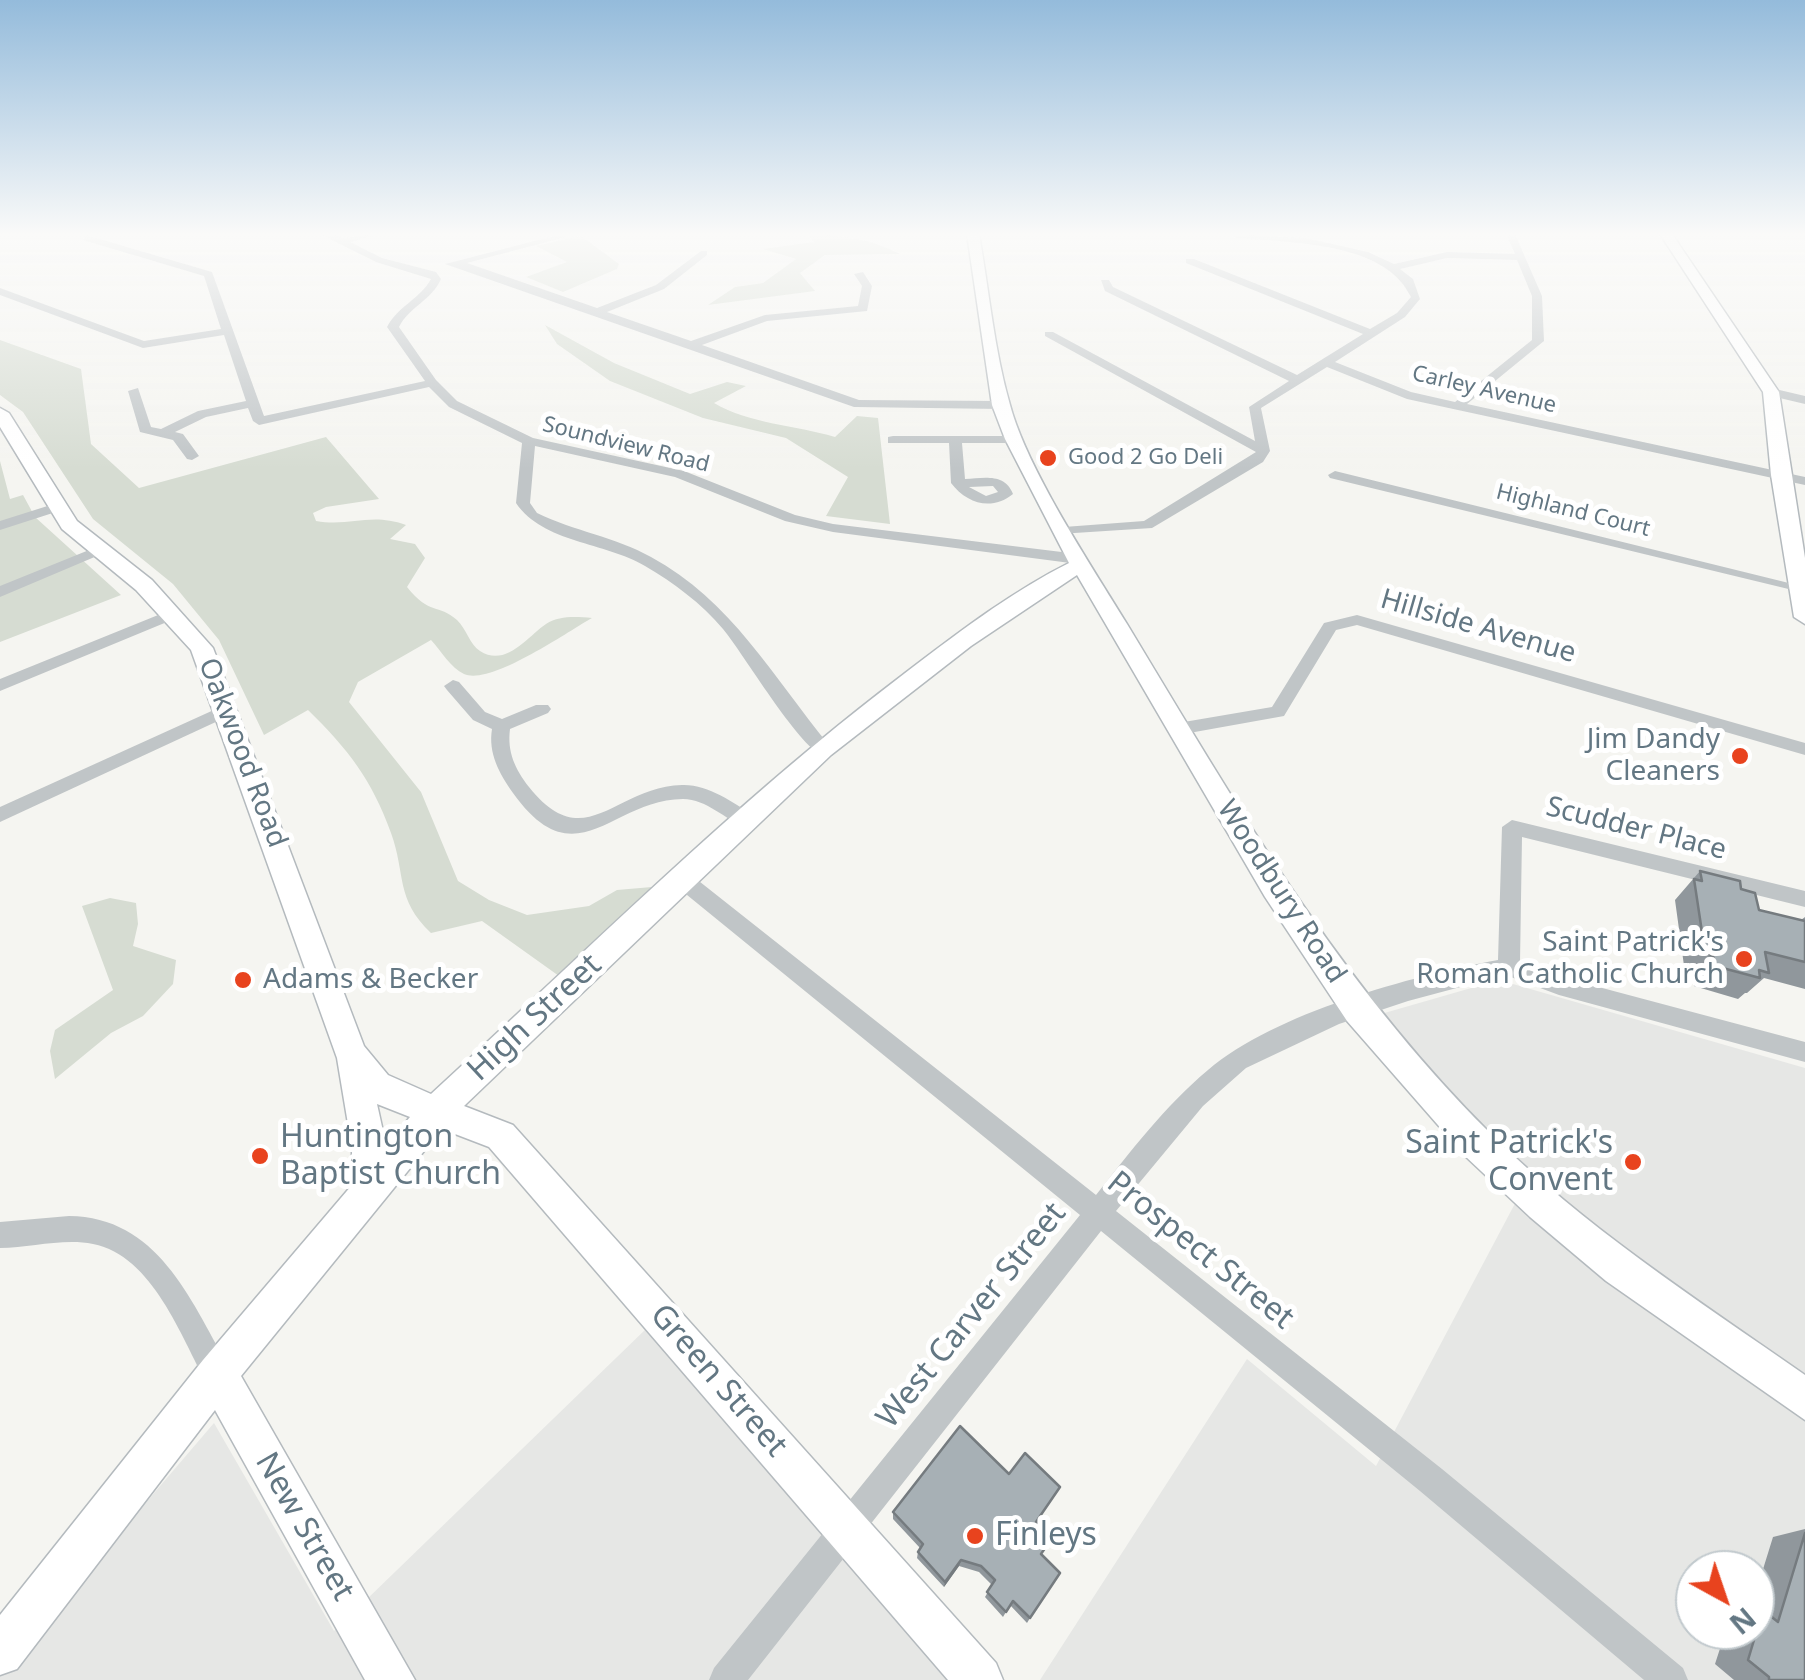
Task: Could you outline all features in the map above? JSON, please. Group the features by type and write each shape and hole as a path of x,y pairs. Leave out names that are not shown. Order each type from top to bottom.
{"main road":[{"name":"Woodbury Road","path":"986,312 1001,405 1014,439 1080,562 1178,729 1275,889 1358,1011 1476,1144 1543,1204 1620,1268 1805,1400"},
{"path":"1718,312 1771,392 1780,475 1805,617"},
{"name":"Oakwood Road","path":"0,413 57,507 172,614 202,648 228,710 351,1054 376,1086 436,1110"},
{"name":"High Street","path":"0,1652 217,1374 436,1110 822,749 977,631 1080,562"},
{"path":"351,1054 368,1148 370,1188"},
{"name":"Green Street","path":"436,1110 500,1136 979,1680"},
{"name":"New Street","path":"217,1374 391,1680"}],"street":[{"path":"57,312 143,345 228,331"},
{"path":"221,312 259,421 432,383"},
{"name":"Soundview Road","path":"400,312 393,327 432,383 472,416 528,441 678,474 777,514 833,528 1080,562"},
{"path":"599,312 687,347 858,404 1001,405"},
{"path":"687,347 765,318 826,312"},
{"path":"1157,312 1297,380"},
{"path":"1318,312 1372,334"},
{"path":"1064,531 1148,525 1258,459 1264,451 1255,407 1403,312"},
{"path":"1457,406 1538,341 1537,312"},
{"path":"1049,334 1264,451"},
{"name":"Carley Avenue","path":"1326,362 1407,395 1805,481"},
{"path":"134,391 145,429 178,437 192,456"},
{"path":"1771,392 1805,400"},
{"path":"163,432 202,414 252,403"},
{"path":"893,440 1014,439"},
{"path":"528,441 523,503 532,516 648,561 724,616 822,749"},
{"path":"955,441 958,483"},
{"path":"524,475 542,464 582,455"},
{"name":"Highland Court","path":"1335,475 1800,590"},
{"path":"0,526 57,507"},
{"path":"0,592 99,550"},
{"path":"0,685 172,614"},
{"name":"Hillside Avenue","path":"1178,729 1278,712 1330,626 1357,620 1805,749"},
{"path":"453,686 479,716 502,726 542,709"},
{"path":"0,815 228,710"},
{"path":"502,726 497,744 505,766 536,812 558,826 594,825 657,793 689,792 746,820"},
{"name":"Scudder Place","path":"1509,966 1512,827 1805,899"},
{"name":"Prospect Street","path":"682,880 1430,1480 1670,1680"},
{"path":"1509,966 1564,987 1805,1052"},
{"name":"West Carver Street","path":"726,1680 1098,1214 1189,1106 1236,1062 1290,1033 1476,972 1509,966"},
{"path":"0,1235 48,1228 98,1232 149,1260 217,1374"}],"shaded area":[{"path":"545,325 614,363 690,394 727,382 746,386 714,403 758,420 835,437 857,416 878,418 890,524 826,516 848,477 786,438 703,418 610,381 557,344"},
{"path":"0,340 81,369 91,444 139,488 326,437 379,499 326,507 313,513 316,521 382,520 406,525 390,539 415,544 425,558 407,587 428,606 457,620 480,651 499,656 551,621 592,618 509,665 476,676 464,674 450,664 431,640 358,682 349,702 421,792 458,881 489,900 527,915 589,906 617,890 652,887 644,904 559,976 482,921 431,933 406,897 391,833 357,766 308,710 264,735 219,640 173,584 93,519 23,412 0,395"},
{"path":"0,461 10,499 23,495 35,517 121,595 0,642"},
{"path":"110,898 136,903 138,924 133,946 176,960 173,984 143,1016 111,1033 55,1079 50,1051 55,1030 113,990 82,906"},
{"path":"1499,980 1805,1068 1805,1680 1040,1680 1247,1359 1376,1466 1529,1177 1448,1098 1381,1014"},
{"path":"648,1327 954,1680 0,1680 0,1673 214,1423 334,1631"}],"building":[{"path":"1700,871 1740,881 1741,889 1755,893 1759,910 1805,921 1805,962 1765,952 1769,973 1759,970 1760,978 1715,966 1713,956 1705,952 1694,879 1702,881"},
{"name":"Finleys","path":"960,1426 1009,1474 1025,1453 1060,1487 1036,1522 1052,1538 1041,1554 1060,1573 1030,1618 1013,1601 1006,1612 987,1592 995,1580 981,1566 961,1560 945,1582 918,1552 923,1544 893,1512"},
{"path":"1805,1533 1805,1680 1769,1680 1748,1660 1751,1650 1775,1650 1775,1620 1778,1622"}],"place":[{"name":"Good 2 Go Deli","path":"1048,458"},
{"name":"Jim Dandy Cleaners","path":"1740,756"},
{"name":"Saint Patrick's Roman Catholic Church","path":"1744,959"},
{"name":"Adams & Becker","path":"243,980"},
{"name":"Huntington Baptist Church","path":"260,1156"},
{"name":"Saint Patrick's Convent","path":"1633,1162"},
{"name":"Finleys","path":"975,1536"}]}
